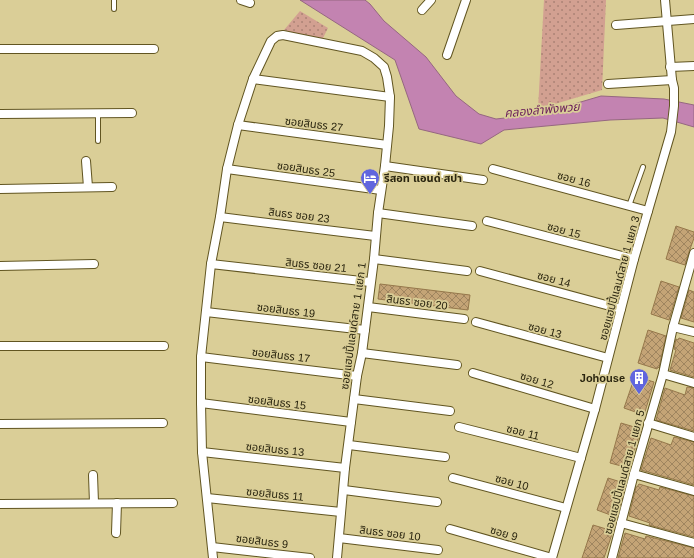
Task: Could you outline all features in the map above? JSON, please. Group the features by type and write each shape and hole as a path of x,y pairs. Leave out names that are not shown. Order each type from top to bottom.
{"street":[{"path":"241,0 250,3"},
{"path":"422,10 431,0"},
{"path":"447,55 466,0"},
{"name":"ซอยแฮปปี้แลนด์สาย 1 แยก 3","path":"552,558 595,409 634,259 671,132 674,106 673,84 670,67 665,0"},
{"path":"616,25 694,19"},
{"name":"ซอยแฮปปี้แลนด์สาย 1 แยก 1","path":"213,558 202,452 201,404 201,357 211,264 227,169 238,125 253,79 271,41 277,36 283,35 362,51 374,58 384,67 390,97 385,166 378,213 374,259 362,353 345,468 337,558"},
{"path":"0,49 154,49"},
{"path":"670,67 694,66"},
{"path":"253,79 390,97"},
{"path":"608,84 673,84"},
{"path":"0,114 132,113"},
{"name":"ซอยสินธร 27","path":"238,125 387,145"},
{"path":"86,161 88,187"},
{"path":"385,166 483,180"},
{"name":"ซอยสินธร 25","path":"227,169 381,190"},
{"name":"ซอย 16","path":"493,169 648,211"},
{"path":"0,189 112,187"},
{"path":"378,213 472,226"},
{"name":"สินธร ซอย 23","path":"220,217 376,236"},
{"name":"ซอย 15","path":"487,221 634,259"},
{"name":"ซอยแฮปปี้แลนด์สาย 1 แยก 5","path":"612,558 662,374 673,327 691,276 694,253"},
{"path":"374,259 467,271"},
{"path":"0,266 94,264"},
{"name":"สินธร ซอย 21","path":"211,264 370,282"},
{"name":"ซอย 14","path":"480,271 622,309"},
{"name":"สินธร ซอย 20","path":"368,307 464,319"},
{"name":"ซอยสินธร 19","path":"206,312 365,330"},
{"name":"ซอย 13","path":"476,322 608,358"},
{"path":"673,327 694,332"},
{"path":"0,346 164,346"},
{"path":"362,353 458,365"},
{"name":"ซอยสินธร 17","path":"201,357 358,376"},
{"name":"ซอย 12","path":"473,373 595,409"},
{"path":"662,374 694,383"},
{"path":"354,399 450,410"},
{"name":"ซอยสินธร 15","path":"201,404 351,422"},
{"path":"0,424 163,423"},
{"path":"648,423 694,437"},
{"name":"ซอย 11","path":"459,427 581,458"},
{"path":"349,445 445,456"},
{"name":"ซอยสินธร 13","path":"202,452 345,468"},
{"path":"634,474 694,491"},
{"path":"93,475 94,503"},
{"name":"ซอย 10","path":"453,478 566,508"},
{"path":"344,490 438,502"},
{"name":"ซอยสินธร 11","path":"207,498 341,512"},
{"path":"116,533 117,503"},
{"path":"0,504 173,503"},
{"path":"621,523 694,543"},
{"name":"ซอย 9","path":"450,529 552,558"},
{"name":"สินธร ซอย 10","path":"339,538 438,550"},
{"name":"ซอยสินธร 9","path":"212,547 268,556 310,558"}],"lane":[{"path":"114,0 114,9"},
{"path":"98,113 98,141"},
{"path":"629,206 643,167"}],"shaded area":[{"path":"300,0 365,0 384,21 426,57 456,96 479,114 496,119 540,114 601,96 664,99 694,105 694,127 663,118 610,120 504,130 481,144 419,129 395,60"},
{"path":"544,0 606,0 602,90 538,109"},
{"path":"300,11 328,28 322,40 284,30"}],"building":[{"path":"676,226 694,232 694,238 685,265 666,259"},
{"path":"661,281 679,287 669,320 651,314"},
{"path":"380,284 470,295 468,310 378,299"},
{"path":"689,290 694,292 694,322 681,318"},
{"path":"648,330 666,336 659,368 658,367 657,369 638,363"},
{"path":"679,338 694,343 694,377 670,370 676,350 674,349 676,339 678,340"},
{"name":"Johouse","path":"635,376 654,382 644,415 624,408"},
{"path":"687,387 694,388 694,431 656,420 665,388 685,395"},
{"path":"621,423 641,429 629,468 610,463"},
{"path":"674,437 694,442 694,485 641,470 651,438 671,445"},
{"path":"608,478 624,483 622,491 624,492 616,517 597,510"},
{"path":"639,484 659,490 660,487 694,496 694,537 649,525 650,523 629,516 636,487"},
{"path":"593,525 613,531 604,558 582,558"},
{"path":"625,533 645,539 646,536 694,548 694,558 618,558"}],"place":[{"name":"รีสอท แอนด่ สปา","path":"370,195"},
{"name":"Johouse","path":"639,395"}],"water label":[{"name":"คลองลำพังพวย","path":"542,110"}]}
